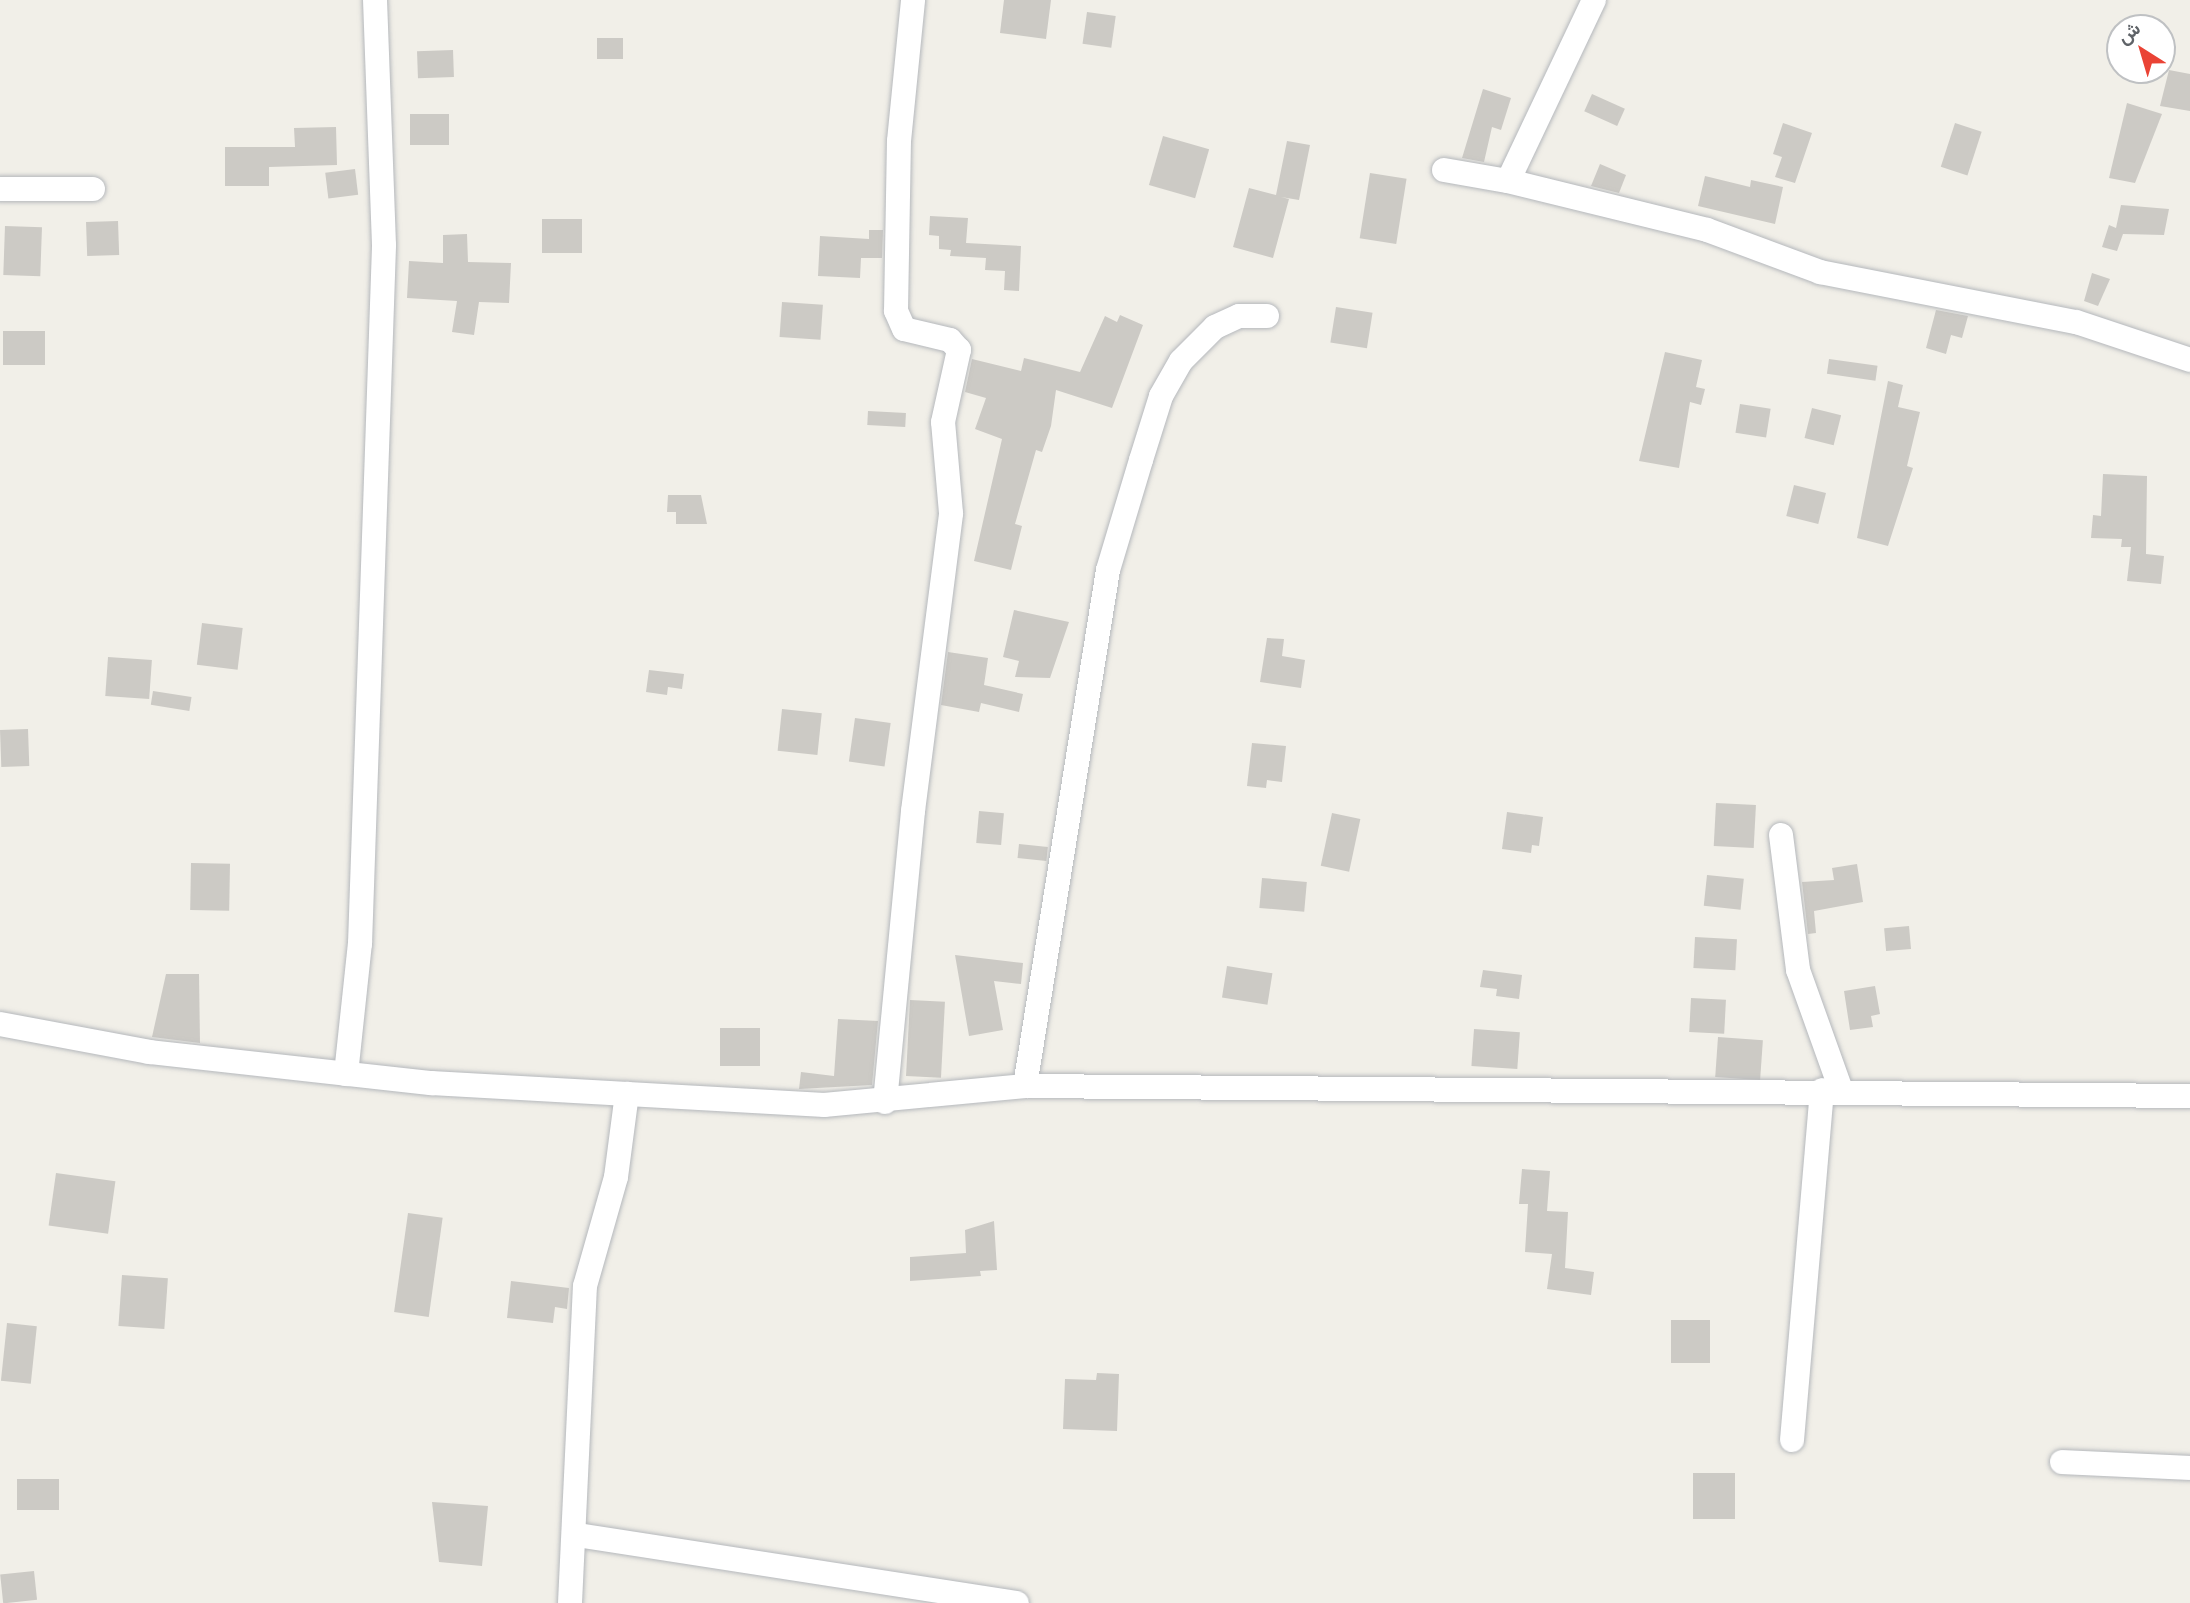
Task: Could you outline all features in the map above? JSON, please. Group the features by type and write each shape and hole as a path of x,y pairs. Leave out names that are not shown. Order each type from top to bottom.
{"street":[{"path":"346,1074 360,944 384,245 375,0"},
{"path":"885,1102 913,811 951,513 943,422 959,358 950,340 904,329 895,311 899,141 914,0"},
{"path":"1508,181 1594,0"},
{"path":"1444,170 1508,181 1707,230 1820,272 2076,322 2190,360"},
{"path":"0,190 93,189"},
{"path":"1025,1086 1108,570 1161,396 1181,361 1215,327 1239,316 1267,316"},
{"path":"1781,835 1798,970 1832,1090 1792,1440"},
{"path":"0,1024 149,1052 346,1074 824,1105 885,1102 1025,1086 1832,1090 2190,1096"},
{"path":"570,1603 577,1535 585,1286 616,1177 627,1094"},
{"path":"2062,1462 2190,1468"},
{"path":"577,1535 1017,1603"}],"building":[{"path":"1004,0 1051,0 1046,39 1000,33"},
{"path":"1087,12 1116,16 1111,48 1083,44"},
{"path":"597,38 623,38 623,59 597,59"},
{"path":"453,50 454,77 418,78 417,51"},
{"path":"2176,71 2190,74 2190,111 2160,106 2166,84 2176,84"},
{"path":"1483,89 1511,98 1501,130 1492,127 1484,162 1462,158"},
{"path":"1592,94 1625,109 1617,126 1584,111"},
{"path":"2127,103 2162,114 2135,183 2109,178"},
{"path":"410,114 449,114 449,145 410,145"},
{"path":"1783,123 1812,133 1795,183 1775,177 1782,157 1773,154"},
{"path":"1955,123 1982,132 1967,175 1941,167"},
{"path":"336,127 337,165 269,167 269,186 225,186 225,147 295,147 294,128"},
{"path":"1163,136 1209,149 1195,198 1149,185"},
{"path":"1287,141 1310,145 1299,200 1281,197 1289,199 1273,258 1233,247 1249,188 1276,195"},
{"path":"1600,164 1626,175 1619,193 1591,186"},
{"path":"355,169 358,195 328,198 325,173"},
{"path":"1370,173 1407,179 1396,244 1360,238"},
{"path":"1705,176 1750,187 1751,180 1783,187 1775,224 1698,206"},
{"path":"2121,205 2169,209 2164,235 2123,234 2117,251 2102,247 2109,225 2116,228"},
{"path":"930,216 968,218 966,243 1021,246 1019,291 1004,290 1005,271 985,270 986,258 950,256 951,250 939,249 939,236 929,235"},
{"path":"542,219 582,219 582,253 542,253"},
{"path":"118,221 119,255 87,256 86,222"},
{"path":"5,226 42,227 40,276 3,275"},
{"path":"869,230 883,230 882,258 861,258 860,278 818,276 820,236 869,239"},
{"path":"467,234 468,262 511,263 509,303 479,302 474,335 452,332 457,301 407,298 409,261 443,263 443,235"},
{"path":"2092,273 2110,279 2098,306 2084,301"},
{"path":"782,302 823,305 820,340 780,337"},
{"path":"1336,307 1373,313 1367,348 1330,343"},
{"path":"1936,310 1968,316 1962,338 1951,335 1946,354 1926,348"},
{"path":"1120,315 1143,325 1112,408 1056,390 1051,426 1042,452 1036,450 1015,524 1022,526 1011,570 974,561 1002,439 975,429 986,398 965,392 972,359 1021,371 1024,358 1080,372 1105,316 1117,322"},
{"path":"3,331 45,331 45,365 3,365"},
{"path":"1665,352 1702,360 1696,387 1705,389 1701,405 1690,402 1679,468 1639,461"},
{"path":"1829,359 1878,366 1875,381 1827,374"},
{"path":"1888,381 1903,385 1898,407 1920,412 1907,466 1913,468 1888,546 1857,538"},
{"path":"1740,404 1771,409 1766,437 1735,433"},
{"path":"1812,408 1841,415 1834,445 1805,438"},
{"path":"868,411 906,413 905,427 867,425"},
{"path":"2103,474 2147,476 2146,554 2164,556 2161,584 2127,581 2131,547 2121,547 2122,539 2091,538 2093,515 2101,516"},
{"path":"1794,485 1826,493 1818,524 1786,516"},
{"path":"668,495 701,495 707,524 676,524 676,512 667,512"},
{"path":"1014,610 1069,622 1050,678 1015,677 1019,661 1003,657"},
{"path":"202,623 243,628 238,670 197,665"},
{"path":"1267,638 1284,639 1282,656 1305,660 1301,688 1260,682"},
{"path":"948,652 988,658 984,685 1023,694 1019,712 981,703 979,712 941,705"},
{"path":"108,657 152,660 149,699 105,696"},
{"path":"649,670 684,674 682,689 668,687 667,695 646,692"},
{"path":"153,691 192,697 189,711 151,705"},
{"path":"782,709 822,713 817,755 778,751"},
{"path":"855,718 891,723 885,767 849,762"},
{"path":"28,729 29,766 1,767 0,730"},
{"path":"1252,743 1286,746 1282,782 1267,780 1266,788 1247,786"},
{"path":"1716,803 1756,805 1754,848 1714,846"},
{"path":"979,811 1004,813 1001,845 976,843"},
{"path":"1507,812 1543,817 1539,846 1532,845 1531,853 1502,849"},
{"path":"1332,813 1360,819 1349,872 1321,866"},
{"path":"1019,844 1048,847 1046,861 1018,858"},
{"path":"191,863 230,864 229,911 190,910"},
{"path":"1857,864 1863,902 1814,911 1816,933 1808,934 1802,882 1834,880 1832,868"},
{"path":"1707,875 1744,879 1741,910 1704,906"},
{"path":"1262,878 1307,882 1304,912 1259,908"},
{"path":"1909,926 1911,949 1886,951 1884,928"},
{"path":"1695,937 1737,939 1735,970 1693,968"},
{"path":"955,955 1023,963 1021,984 994,981 1003,1030 969,1036"},
{"path":"1227,966 1272,973 1267,1005 1222,998"},
{"path":"1483,970 1522,975 1519,999 1496,996 1497,989 1480,987"},
{"path":"166,974 199,974 200,1043 152,1037"},
{"path":"1875,986 1880,1014 1871,1016 1873,1027 1850,1030 1844,991"},
{"path":"1691,998 1726,1000 1724,1034 1689,1032"},
{"path":"910,1000 945,1002 941,1078 906,1076"},
{"path":"838,1019 878,1021 872,1085 799,1089 801,1072 834,1076"},
{"path":"720,1028 760,1028 760,1066 720,1066"},
{"path":"1474,1029 1520,1032 1517,1069 1471,1066"},
{"path":"1718,1037 1763,1040 1760,1080 1715,1077"},
{"path":"1522,1169 1550,1171 1547,1211 1568,1212 1565,1268 1594,1272 1591,1295 1547,1289 1552,1254 1525,1252 1528,1204 1519,1204"},
{"path":"56,1173 115,1181 108,1234 49,1225"},
{"path":"408,1213 443,1218 429,1317 394,1312"},
{"path":"994,1221 997,1270 980,1271 981,1276 910,1281 910,1257 966,1253 965,1230"},
{"path":"122,1275 168,1278 164,1329 118,1326"},
{"path":"511,1281 569,1288 567,1309 555,1307 553,1323 507,1318"},
{"path":"1671,1320 1710,1320 1710,1363 1671,1363"},
{"path":"7,1323 37,1326 31,1384 1,1381"},
{"path":"1097,1373 1119,1374 1117,1431 1063,1429 1065,1379 1096,1380"},
{"path":"1693,1473 1735,1473 1735,1519 1693,1519"},
{"path":"17,1479 59,1479 59,1510 17,1510"},
{"path":"432,1502 488,1506 482,1566 439,1562"},
{"path":"34,1571 37,1600 3,1603 0,1575"}]}
